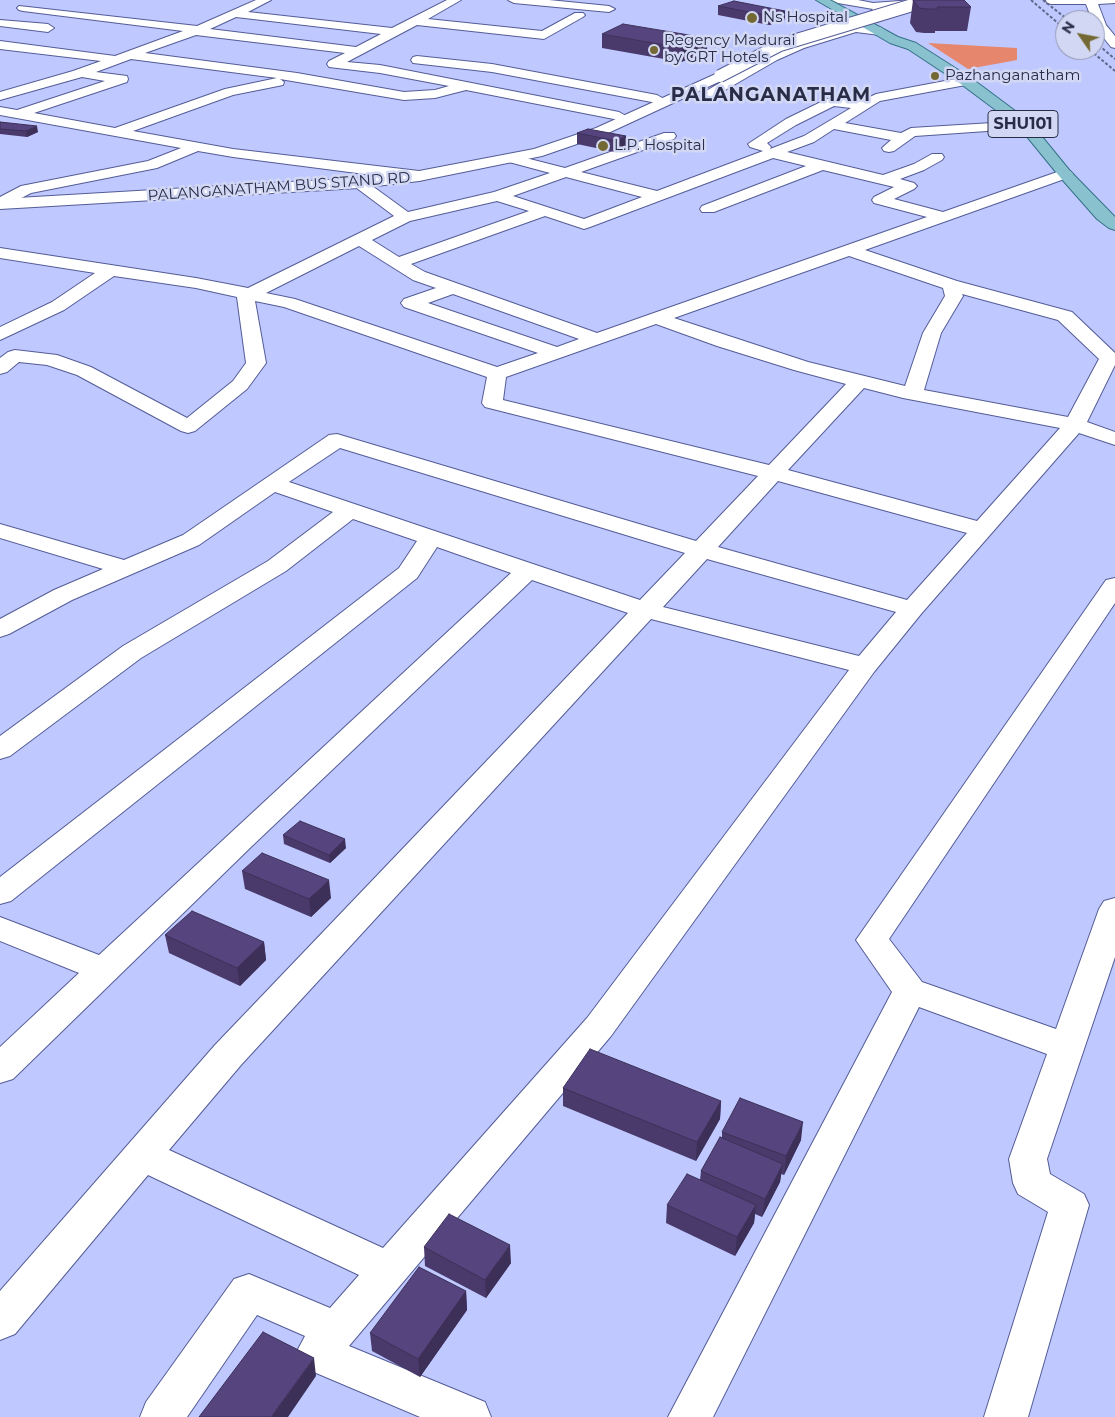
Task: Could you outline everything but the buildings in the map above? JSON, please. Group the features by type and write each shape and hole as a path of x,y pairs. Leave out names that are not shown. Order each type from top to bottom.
{"main road":[{"name":"SHU101","path":"822,0 838,3 894,40 912,46 966,81 1024,125 1103,216 1115,225"}],"street":[{"path":"48,0 18,9 197,30 347,56 380,69 619,116"},
{"path":"514,0 609,9"},
{"path":"601,131 647,121 708,94 773,56 800,45 870,25 882,16 876,12 907,0"},
{"name":"PALANGANATHAM BUS STAND RD","path":"0,204 359,183 419,176 514,159 601,131 720,76 780,45 930,0"},
{"path":"1051,1 1091,2 1115,0"},
{"path":"200,14 235,9 262,1"},
{"path":"1091,2 1100,26 1115,44"},
{"path":"601,131 619,116 678,89 729,60 767,44 838,20 838,3 873,6 893,5"},
{"path":"116,132 230,92 297,77 347,56 397,31 415,17 447,5"},
{"path":"0,96 79,74 117,60 197,30 235,9 397,31 512,42"},
{"path":"415,17 544,35 579,15"},
{"path":"0,23 58,30"},
{"path":"179,37 347,56 381,56"},
{"path":"136,39 165,42"},
{"path":"0,45 117,60"},
{"path":"131,54 297,77 404,96 436,94 466,86"},
{"path":"406,59 492,68 657,98"},
{"path":"17,114 122,79 48,70"},
{"path":"498,196 584,224 809,139 876,98 966,81"},
{"path":"0,82 35,87"},
{"path":"865,105 832,102 791,122 754,144 774,152 821,165 909,186 880,200 944,216"},
{"path":"0,111 233,153 419,176"},
{"path":"833,125 904,138"},
{"path":"889,149 912,132 1024,125"},
{"path":"247,294 405,217 498,196 669,136"},
{"path":"0,204 26,189 152,165 198,146"},
{"path":"884,180 919,167 937,157"},
{"path":"514,159 658,196"},
{"path":"708,209 821,165"},
{"path":"0,253 196,283 289,303 497,374 1065,174"},
{"path":"359,183 405,217"},
{"path":"398,263 545,211"},
{"path":"360,240 420,276 597,339"},
{"path":"469,1417 317,1353 599,1027 865,666 912,609 1074,425 1109,358 1065,316 951,285 850,250"},
{"path":"0,334 58,306 111,270"},
{"path":"913,394 932,333 954,296 951,285"},
{"path":"454,288 410,303 557,353"},
{"path":"0,368 15,356 50,359 84,371 188,427 240,384 256,363 247,294"},
{"path":"657,318 724,342 801,366 913,394 1074,425 1115,439"},
{"path":"497,374 492,403 773,473 982,530"},
{"path":"0,1321 228,1055 860,381"},
{"path":"0,629 63,595 191,540 337,440 701,550 912,609"},
{"path":"272,484 645,610 865,666"},
{"path":"0,750 132,652 277,566 350,510"},
{"path":"0,531 126,568"},
{"path":"0,893 408,573 431,538"},
{"path":"0,1069 527,571"},
{"path":"1067,1046 910,991 872,940 1115,585"},
{"path":"1006,1417 1070,1205 1032,1184 1028,1159 1115,909"},
{"path":"0,928 103,970"},
{"path":"690,1417 910,991"},
{"path":"143,1155 389,1270"},
{"path":"162,1417 249,1292 337,1330"}],"shaded area":[{"path":"928,43 1017,48 1017,60 968,69"}],"railway":[{"path":"1031,0 1055,20"},
{"path":"1043,0 1056,10"},
{"path":"1105,50 1115,59"},
{"path":"1102,60 1115,71"}],"place":[{"name":"Ns Hospital","path":"752,18"},
{"name":"Regency Madurai by GRT Hotels","path":"654,50"},
{"name":"Pazhanganatham","path":"935,76"},
{"name":"L.P. Hospital","path":"603,146"}],"district":[{"name":"PALANGANATHAM","path":"771,95"}]}
